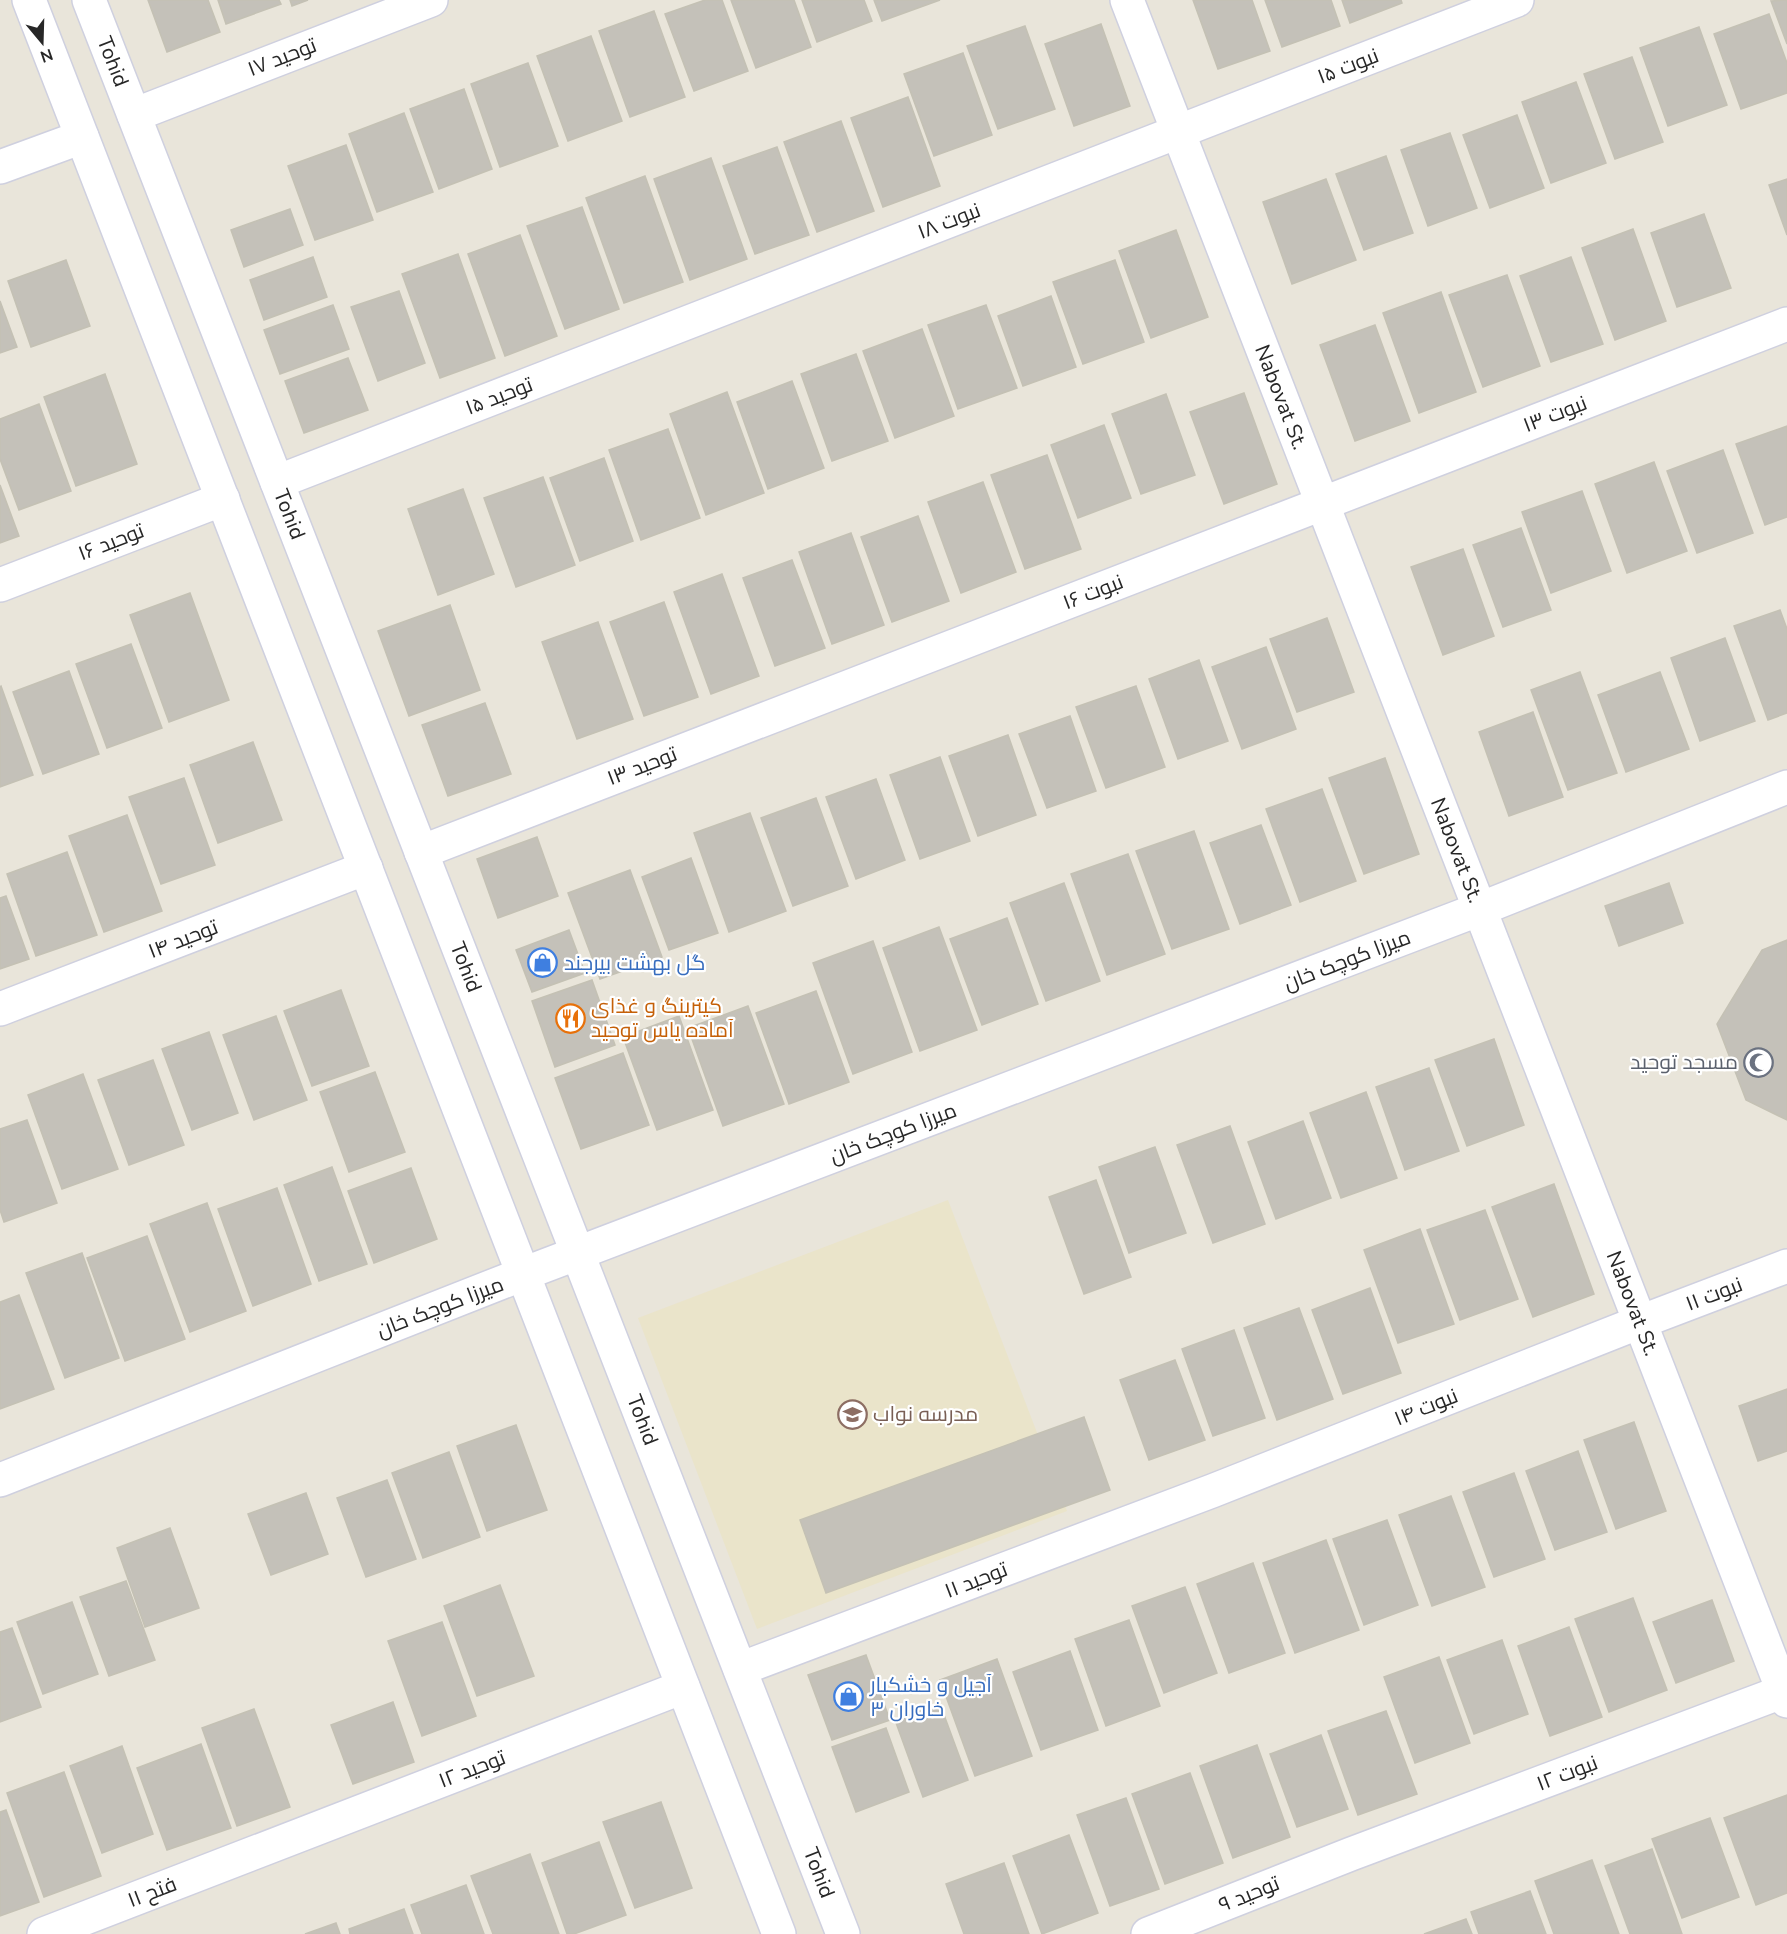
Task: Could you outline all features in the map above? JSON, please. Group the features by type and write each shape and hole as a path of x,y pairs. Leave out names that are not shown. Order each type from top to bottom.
{"street":[{"path":"29,0 779,1934"},
{"name":"Tohid","path":"89,0 843,1934"},
{"name":"توحید ۱۷","path":"134,115 431,0"},
{"name":"Nabovat St.","path":"1127,0 1786,1694"},
{"name":"نبوت ۱۵","path":"1178,132 1517,0"},
{"name":"نبوت ۱۸","path":"720,310 1178,132"},
{"path":"0,167 82,136"},
{"name":"توحید ۱۵","path":"277,482 720,310"},
{"name":"نبوت ۱۳","path":"1323,504 1787,324"},
{"name":"توحید ۱۶","path":"0,585 223,499"},
{"name":"نبوت ۱۶","path":"864,681 1323,504"},
{"name":"توحید ۱۳","path":"421,852 864,681"},
{"name":"میرزا کوچک خان","path":"0,1480 523,1274 1480,909 1787,787"},
{"name":"توحید ۱۴","path":"0,1009 366,868"},
{"name":"نبوت ۱۱","path":"1640,1322 1787,1266"},
{"name":"نبوت ۱۴","path":"1212,1491 1640,1322"},
{"name":"توحید ۱۱","path":"740,1669 1212,1491"},
{"name":"توحید ۱۲","path":"260,1851 683,1687"},
{"name":"نبوت ۱۲","path":"1351,1854 1786,1694"},
{"name":"فتح ۱۱","path":"44,1934 260,1851"},
{"name":"توحید ۹","path":"1148,1934 1351,1854"}],"shaded area":[{"name":"مدرسه نواب","path":"948,1200 1067,1511 757,1629 638,1318"}],"building":[{"path":"148,0 208,0 220,32 167,52"},
{"path":"218,0 279,0 281,4 226,24"},
{"path":"290,0 308,0 292,6"},
{"path":"705,0 722,0 748,71 694,91 665,14"},
{"path":"731,0 794,0 811,47 756,68"},
{"path":"802,0 864,0 872,21 817,42"},
{"path":"874,0 940,0 882,21"},
{"path":"1193,0 1252,0 1270,51 1218,69"},
{"path":"1265,0 1331,0 1340,26 1282,47"},
{"path":"1342,0 1401,0 1402,3 1350,23"},
{"path":"1787,0 1787,44 1771,1"},
{"path":"654,11 685,97 630,117 599,31"},
{"path":"1769,14 1787,63 1787,93 1741,109 1714,34"},
{"path":"1101,24 1130,106 1074,126 1045,44"},
{"path":"1025,26 1055,109 998,129 967,46"},
{"path":"1699,27 1727,105 1668,126 1640,48"},
{"path":"591,36 622,121 568,141 537,56"},
{"path":"963,53 992,135 934,156 904,74"},
{"path":"1632,57 1663,142 1615,159 1584,74"},
{"path":"528,63 558,146 500,167 471,84"},
{"path":"1576,82 1606,163 1551,183 1522,102"},
{"path":"464,89 492,169 439,189 410,109"},
{"path":"908,97 940,186 883,207 851,118"},
{"path":"404,113 433,192 377,212 349,134"},
{"path":"1517,115 1544,188 1490,208 1463,135"},
{"path":"841,121 874,211 817,232 784,142"},
{"path":"1450,133 1477,208 1428,226 1401,150"},
{"path":"346,145 373,220 315,240 288,166"},
{"path":"777,147 809,235 755,254 723,166"},
{"path":"1386,156 1413,233 1364,250 1336,174"},
{"path":"711,158 747,259 690,280 654,179"},
{"path":"645,176 683,282 624,303 586,198"},
{"path":"1326,179 1356,260 1292,284 1263,202"},
{"path":"1787,179 1787,235 1769,185"},
{"path":"582,207 619,309 565,329 527,226"},
{"path":"290,209 303,245 244,267 231,230"},
{"path":"1704,214 1731,288 1677,307 1651,233"},
{"path":"1633,229 1666,321 1615,340 1582,248"},
{"path":"1176,230 1208,317 1151,338 1119,251"},
{"path":"520,235 557,336 505,356 468,254"},
{"path":"458,254 495,358 440,378 402,274"},
{"path":"313,257 327,297 264,320 250,280"},
{"path":"1571,257 1603,344 1551,362 1520,276"},
{"path":"66,260 90,326 31,347 8,281"},
{"path":"1115,260 1144,342 1083,364 1053,282"},
{"path":"1507,275 1540,366 1483,387 1449,295"},
{"path":"399,291 425,363 378,381 351,307"},
{"path":"1441,292 1476,392 1419,413 1383,313"},
{"path":"1051,296 1076,367 1023,386 998,316"},
{"path":"0,301 17,347 0,353"},
{"path":"333,305 349,349 280,374 264,330"},
{"path":"986,305 1017,388 958,409 928,325"},
{"path":"1375,325 1410,421 1355,441 1320,345"},
{"path":"922,329 954,416 895,438 863,351"},
{"path":"856,354 888,441 832,461 801,374"},
{"path":"348,358 368,410 304,433 285,381"},
{"path":"105,374 137,464 76,486 44,397"},
{"path":"792,381 824,468 768,489 737,402"},
{"path":"727,392 764,493 706,515 670,414"},
{"path":"1244,393 1277,484 1224,504 1190,412"},
{"path":"1166,394 1195,475 1141,494 1112,414"},
{"path":"39,404 71,491 19,510 0,459 0,419"},
{"path":"1104,425 1131,498 1078,518 1051,445"},
{"path":"1787,426 1787,517 1765,525 1736,444"},
{"path":"668,429 700,518 641,540 609,450"},
{"path":"1723,450 1753,533 1697,553 1667,471"},
{"path":"1047,455 1081,549 1025,569 991,475"},
{"path":"604,458 633,541 580,561 550,478"},
{"path":"1654,462 1687,551 1627,573 1595,484"},
{"path":"543,477 575,565 516,587 484,498"},
{"path":"983,482 1016,572 961,593 928,502"},
{"path":"0,485 19,536 0,543"},
{"path":"463,489 494,574 438,595 408,509"},
{"path":"1582,491 1611,571 1551,593 1522,512"},
{"path":"918,516 949,601 892,622 861,537"},
{"path":"1521,528 1551,610 1503,627 1473,545"},
{"path":"851,533 884,625 832,644 799,552"},
{"path":"1463,549 1494,636 1443,655 1411,567"},
{"path":"792,560 825,648 775,666 743,578"},
{"path":"722,574 759,676 711,694 674,592"},
{"path":"190,593 229,700 169,722 130,615"},
{"path":"664,602 698,697 644,716 610,622"},
{"path":"450,605 480,690 409,716 378,631"},
{"path":"1780,610 1787,629 1787,713 1768,720 1734,626"},
{"path":"1327,618 1354,692 1297,712 1270,639"},
{"path":"598,622 633,719 577,739 542,642"},
{"path":"1725,638 1755,721 1700,741 1671,658"},
{"path":"131,644 162,728 107,748 76,664"},
{"path":"1266,647 1296,729 1242,749 1212,667"},
{"path":"1199,660 1228,741 1178,759 1149,679"},
{"path":"69,671 99,754 43,774 13,692"},
{"path":"1580,672 1617,773 1568,790 1531,690"},
{"path":"1660,672 1689,749 1626,772 1598,695"},
{"path":"1136,686 1165,767 1106,788 1076,707"},
{"path":"0,687 33,775 0,787"},
{"path":"485,703 511,774 448,796 422,725"},
{"path":"1533,712 1563,797 1509,816 1479,732"},
{"path":"1070,716 1096,791 1047,808 1019,734"},
{"path":"1008,735 1036,815 978,836 949,756"},
{"path":"253,742 282,820 218,843 190,765"},
{"path":"940,757 970,841 920,859 890,775"},
{"path":"1385,758 1419,854 1364,874 1329,778"},
{"path":"184,778 215,865 161,884 129,797"},
{"path":"876,779 905,860 856,879 826,797"},
{"path":"1322,789 1356,881 1300,902 1266,809"},
{"path":"816,798 848,886 793,906 761,818"},
{"path":"750,813 786,911 729,932 694,833"},
{"path":"127,815 162,911 104,932 69,836"},
{"path":"1261,825 1291,905 1240,924 1210,843"},
{"path":"1194,831 1229,929 1172,949 1136,851"},
{"path":"537,837 558,896 498,918 477,859"},
{"path":"67,852 97,935 36,956 7,874"},
{"path":"1128,854 1165,954 1107,975 1071,874"},
{"path":"691,858 718,933 669,950 642,877"},
{"path":"630,870 662,957 600,979 568,893"},
{"path":"1064,883 1100,981 1046,1001 1010,903"},
{"path":"1669,883 1683,923 1619,946 1605,906"},
{"path":"6,896 29,959 0,969 0,898"},
{"path":"1007,918 1038,1004 982,1025 950,939"},
{"path":"939,927 977,1030 920,1051 883,948"},
{"path":"569,930 585,973 532,992 516,950"},
{"name":"مسجد توحید","path":"1787,940 1787,1120 1746,1100 1717,1024 1762,950"},
{"path":"873,941 912,1052 853,1074 813,963"},
{"path":"592,980 615,1045 555,1067 532,1001"},
{"path":"341,990 369,1066 312,1086 284,1011"},
{"path":"816,991 849,1082 789,1104 756,1013"},
{"path":"748,1006 784,1104 723,1126 688,1028"},
{"path":"276,1016 307,1100 254,1120 223,1035"},
{"path":"679,1016 713,1110 657,1130 623,1037"},
{"path":"209,1032 238,1113 192,1130 162,1049"},
{"path":"1494,1039 1524,1125 1467,1146 1435,1060"},
{"path":"623,1053 649,1125 581,1149 555,1078"},
{"path":"153,1060 184,1145 129,1165 98,1080"},
{"path":"1429,1068 1459,1151 1405,1170 1376,1087"},
{"path":"375,1072 405,1152 349,1172 320,1092"},
{"path":"83,1074 118,1169 62,1189 28,1095"},
{"path":"1366,1092 1397,1178 1341,1198 1310,1113"},
{"path":"27,1120 57,1203 4,1222 0,1210 0,1129"},
{"path":"1303,1121 1331,1198 1276,1219 1248,1142"},
{"path":"1230,1126 1265,1224 1213,1243 1177,1145"},
{"path":"1155,1147 1186,1233 1129,1253 1099,1167"},
{"path":"332,1167 367,1264 319,1281 284,1185"},
{"path":"411,1168 437,1239 374,1263 348,1191"},
{"path":"1096,1180 1131,1277 1084,1294 1049,1197"},
{"path":"1554,1184 1594,1294 1533,1317 1492,1207"},
{"path":"277,1188 311,1284 253,1306 218,1209"},
{"path":"207,1203 246,1311 190,1332 150,1224"},
{"path":"1485,1210 1518,1299 1460,1320 1427,1230"},
{"path":"1420,1229 1454,1324 1398,1343 1364,1250"},
{"path":"147,1236 185,1339 125,1361 87,1258"},
{"path":"82,1253 119,1358 65,1378 26,1273"},
{"path":"1370,1288 1401,1373 1343,1394 1312,1310"},
{"path":"19,1295 54,1389 0,1409 0,1302"},
{"path":"1299,1308 1333,1399 1277,1420 1244,1328"},
{"path":"1234,1330 1265,1418 1213,1436 1182,1349"},
{"path":"1175,1360 1205,1440 1149,1460 1120,1380"},
{"path":"1787,1389 1787,1451 1758,1461 1739,1406"},
{"path":"1084,1417 1110,1490 826,1593 800,1520"},
{"path":"1634,1422 1666,1511 1616,1529 1584,1440"},
{"path":"516,1425 547,1510 487,1531 457,1446"},
{"path":"1578,1451 1607,1532 1555,1550 1526,1471"},
{"path":"449,1452 480,1537 423,1558 392,1473"},
{"path":"1514,1473 1545,1559 1494,1577 1463,1492"},
{"path":"387,1480 416,1559 366,1577 337,1498"},
{"path":"306,1493 328,1554 271,1575 248,1514"},
{"path":"1451,1496 1485,1587 1432,1606 1399,1515"},
{"path":"1387,1520 1418,1605 1364,1625 1333,1539"},
{"path":"170,1528 199,1608 145,1627 117,1548"},
{"path":"1326,1540 1359,1630 1295,1653 1263,1563"},
{"path":"1253,1563 1285,1653 1229,1673 1197,1584"},
{"path":"126,1581 155,1660 109,1676 80,1597"},
{"path":"500,1585 534,1676 477,1696 444,1606"},
{"path":"1185,1587 1217,1673 1164,1693 1132,1606"},
{"path":"1633,1598 1667,1690 1609,1712 1575,1619"},
{"path":"1712,1600 1734,1661 1676,1683 1653,1622"},
{"path":"72,1602 98,1674 43,1694 17,1622"},
{"path":"1129,1620 1160,1706 1106,1726 1075,1639"},
{"path":"442,1622 476,1716 422,1736 388,1641"},
{"path":"1569,1627 1602,1717 1550,1736 1518,1646"},
{"path":"12,1628 41,1707 0,1722 0,1632"},
{"path":"1502,1640 1528,1714 1474,1734 1447,1660"},
{"path":"1070,1651 1098,1730 1041,1750 1013,1672"},
{"name":"آجیل و خشکبار خاوران ۳","path":"866,1655 890,1720 832,1740 808,1675"},
{"path":"1439,1657 1470,1743 1415,1763 1384,1677"},
{"path":"997,1659 1032,1756 975,1776 940,1680"},
{"path":"393,1702 414,1762 353,1784 331,1725"},
{"path":"940,1704 968,1780 923,1797 895,1720"},
{"path":"254,1709 290,1807 237,1826 202,1728"},
{"path":"1386,1711 1417,1794 1358,1815 1328,1731"},
{"path":"886,1728 909,1792 856,1812 832,1747"},
{"path":"1321,1735 1348,1809 1297,1827 1270,1754"},
{"path":"201,1744 231,1828 167,1850 137,1768"},
{"path":"1257,1745 1290,1837 1233,1858 1200,1766"},
{"path":"122,1746 153,1834 102,1853 70,1766"},
{"path":"64,1772 101,1876 44,1897 7,1793"},
{"path":"1190,1773 1223,1863 1165,1884 1132,1794"},
{"path":"1787,1795 1787,1893 1756,1905 1724,1818"},
{"path":"1126,1798 1159,1889 1110,1906 1077,1815"},
{"path":"661,1802 692,1888 635,1908 603,1822"},
{"path":"6,1810 39,1902 0,1916 0,1812"},
{"path":"1710,1818 1739,1897 1682,1918 1652,1839"},
{"path":"1069,1835 1098,1913 1042,1934 1013,1856"},
{"path":"599,1842 626,1915 574,1934 567,1934 542,1863"},
{"path":"1652,1849 1682,1934 1630,1934 1605,1866"},
{"path":"530,1854 559,1934 493,1934 471,1876"},
{"path":"1592,1860 1619,1934 1554,1934 1535,1881"},
{"path":"1004,1863 1029,1934 964,1934 946,1884"},
{"path":"466,1885 484,1934 422,1934 411,1905"},
{"path":"1530,1891 1546,1934 1479,1934 1471,1912"},
{"path":"404,1909 413,1934 350,1934 349,1929"},
{"path":"1466,1919 1472,1934 1424,1934"},
{"path":"336,1923 340,1934 305,1934"}],"place":[{"name":"گل بهشت بیرجند","path":"543,963"},
{"name":"کیترینگ و غذای آماده یاس توحید","path":"570,1018"},
{"name":"مسجد توحید","path":"1759,1062"},
{"name":"مدرسه نواب","path":"852,1414"},
{"name":"آجیل و خشکبار خاوران ۳","path":"849,1697"}]}
